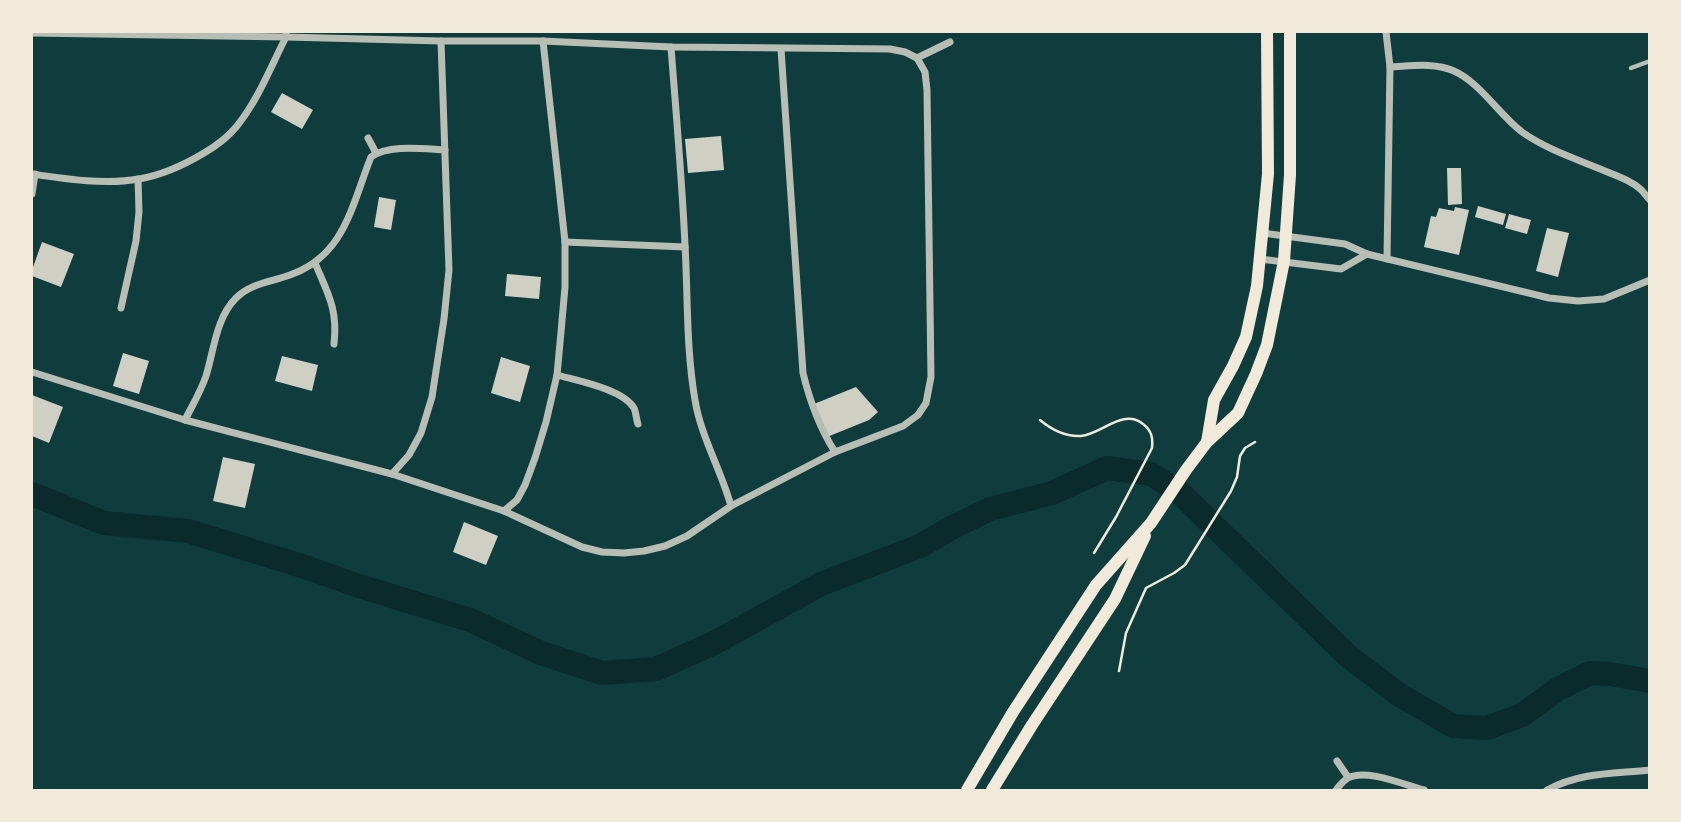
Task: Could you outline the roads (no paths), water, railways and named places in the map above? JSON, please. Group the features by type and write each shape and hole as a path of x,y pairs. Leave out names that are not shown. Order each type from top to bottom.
{"main road":[{"path":"1208,442 1214,400 1246,337 1257,286 1268,174 1267,32"},
{"path":"967,790 1013,712 1096,585 1152,521 1208,442 1238,413 1256,374 1267,345 1284,261 1290,175 1290,32"},
{"path":"992,790 1115,599 1152,521"}],"street":[{"path":"1386,32 1390,67 1387,259"},
{"path":"32,33 286,34 671,47 890,49 905,52 917,58 925,72 931,377 926,402 918,415 903,426 835,452 731,506 687,536 644,551 624,553 602,552 582,547 504,511 392,474 185,420 32,372"},
{"path":"32,194 33,174 79,179 138,179 191,161 216,146 236,127 252,104 286,34"},
{"path":"392,474 421,433 432,397 449,270 441,41"},
{"path":"504,511 517,500 525,485 546,422 557,375 565,287 565,242 543,41"},
{"path":"917,58 950,42"},
{"path":"671,47 690,366 703,433 731,506"},
{"path":"781,49 803,373 823,433 835,452"},
{"path":"1390,67 1430,65 1443,66 1457,72 1522,132 1543,145 1622,178 1638,187 1650,200"},
{"path":"368,138 376,153"},
{"path":"185,420 205,379 220,323 229,306 253,285 290,275 315,263 328,250 339,237 355,206 371,157 388,150 445,150"},
{"path":"121,308 136,241 138,179"},
{"path":"1262,233 1345,244 1367,254 1549,298 1578,301 1604,299 1650,280"},
{"path":"565,242 685,247"},
{"path":"1259,259 1341,269 1367,254"},
{"path":"315,263 334,308 334,344"},
{"path":"557,375 606,389 625,399 634,408 638,424"},
{"path":"1337,761 1349,778"},
{"path":"1547,790 1581,776 1650,770"},
{"path":"1336,790 1349,778 1362,775 1423,790"}],"lane":[{"path":"1630,68 1650,61"}],"waterway":[{"path":"32,494 104,523 188,531 302,566 470,620 541,653 602,673 656,669 716,642 821,584 920,546 990,509 1052,493 1107,468 1151,474 1179,492 1348,656 1398,694 1453,726 1487,728 1522,715 1558,689 1590,673 1650,681"}]}
